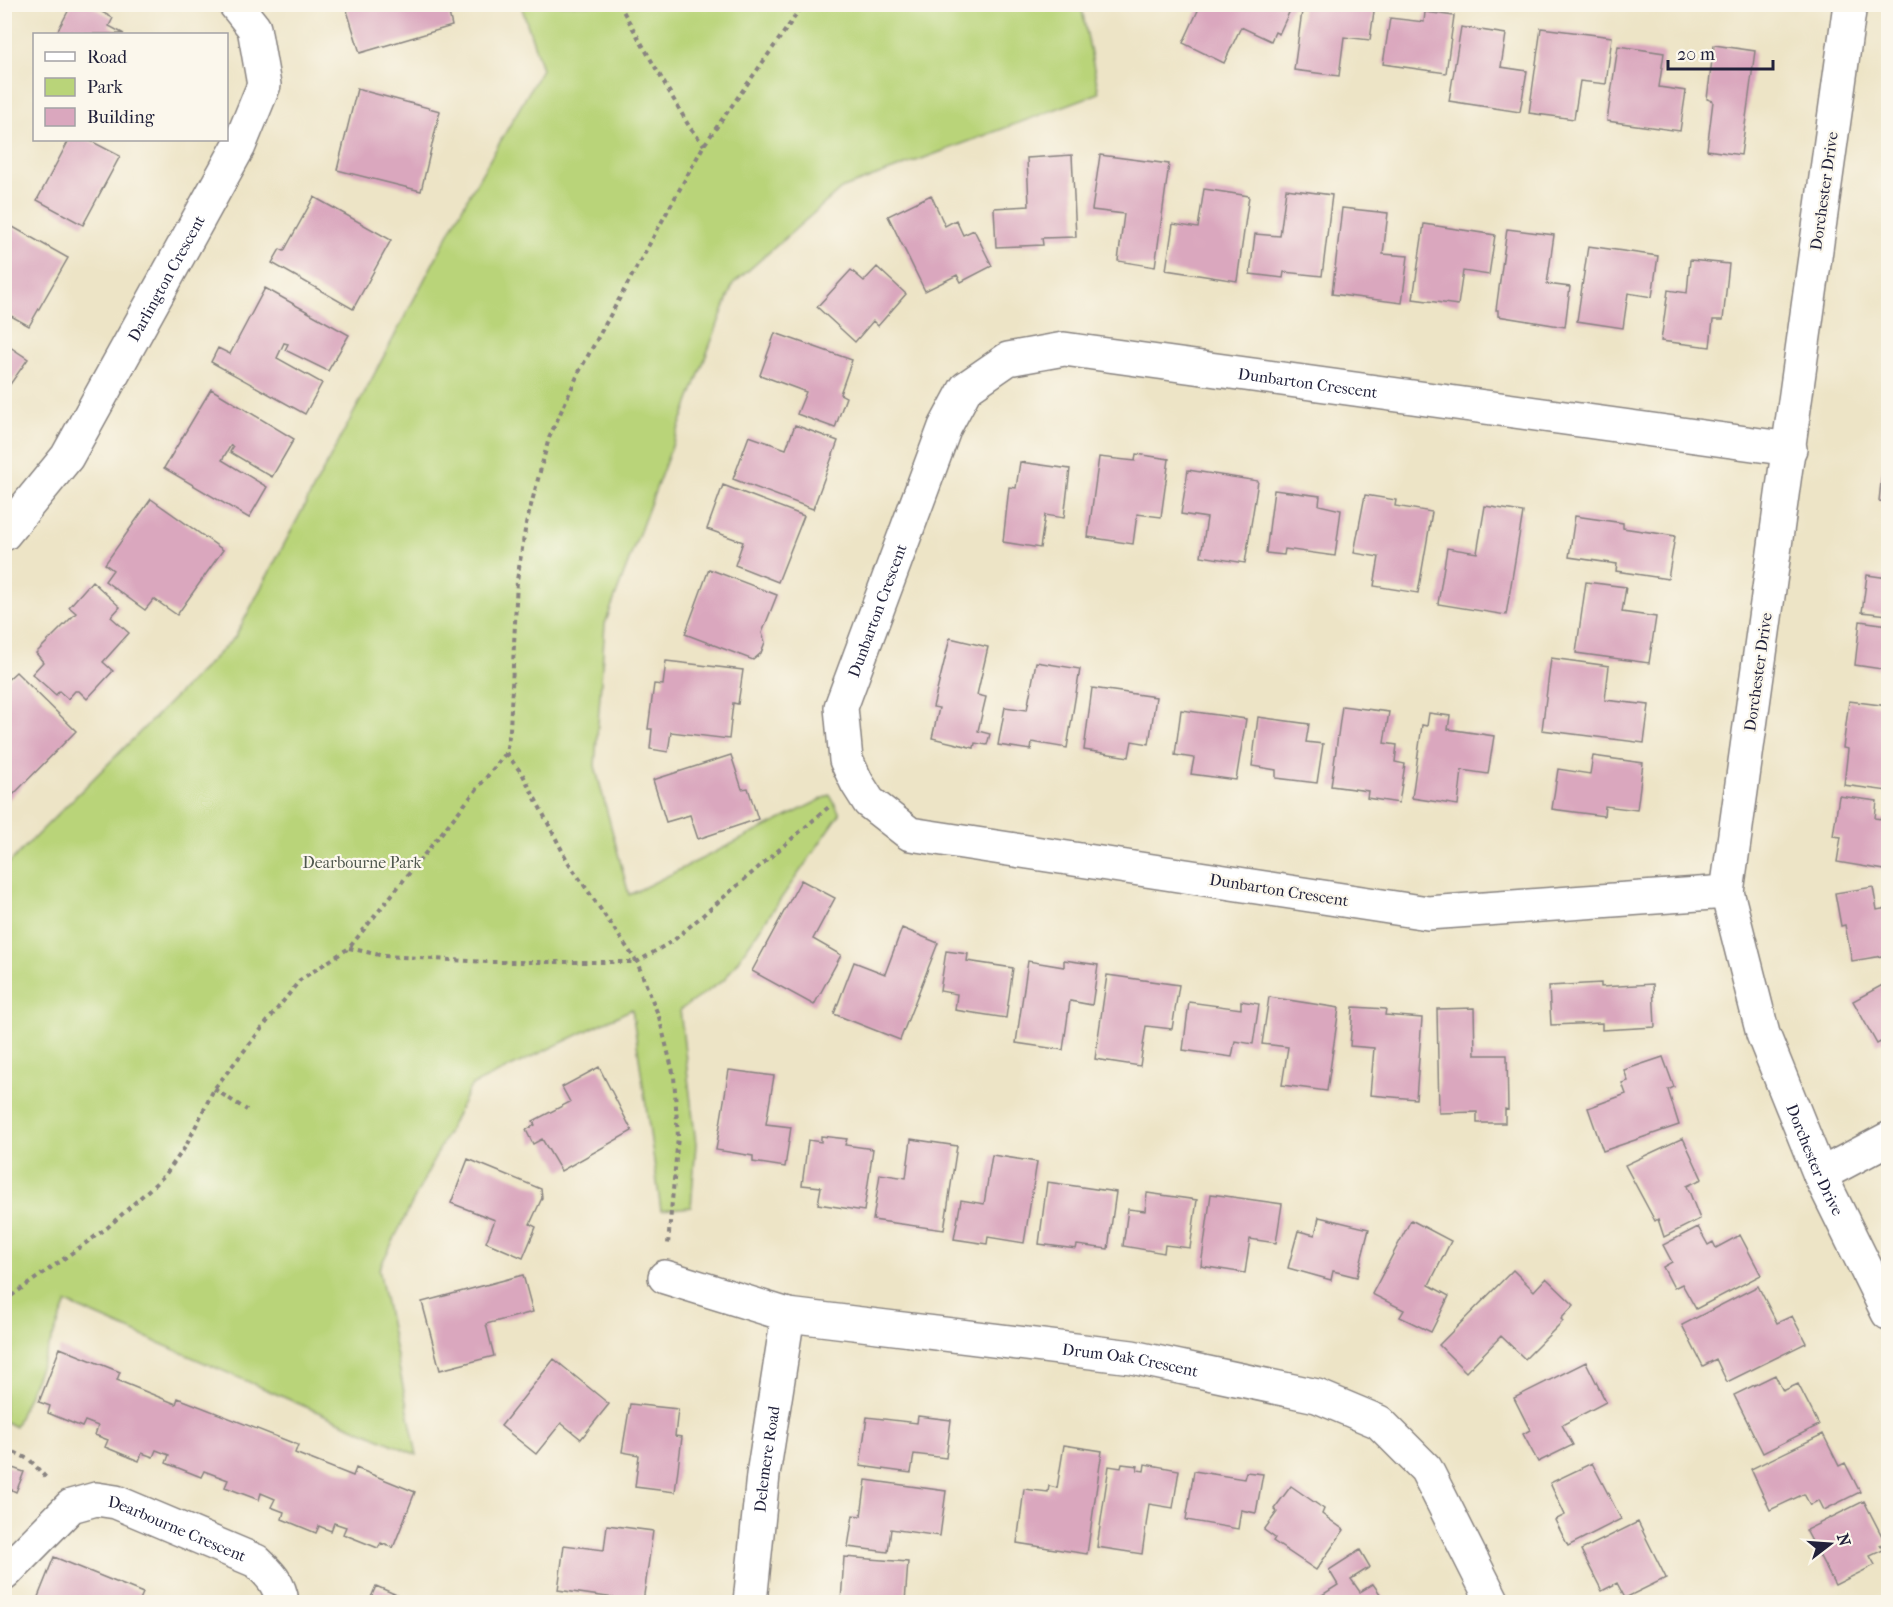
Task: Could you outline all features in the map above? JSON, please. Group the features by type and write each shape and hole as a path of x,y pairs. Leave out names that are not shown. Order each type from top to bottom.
{"street":[{"name":"Darlington Crescent","path":"4,534 67,457 239,146 264,85 254,28 234,4"},
{"name":"Dorchester Drive","path":"1850,4 1727,892 1763,1034 1820,1175 1888,1313"},
{"name":"Dunbarton Crescent","path":"1727,892 1428,913 910,834 868,802 857,783 846,760 841,707 945,427 966,388 1008,359 1064,349 1790,449"},
{"path":"1820,1175 1888,1139"},
{"name":"Drum Oak Crescent","path":"665,1277 788,1315 1132,1357 1317,1396 1379,1422 1426,1468 1493,1602"},
{"name":"Delemere Road","path":"750,1602 763,1475 788,1315"},
{"name":"Dearbourne Crescent","path":"71,1506 96,1498 116,1502 256,1561 270,1574 281,1592 282,1602"},
{"path":"4,1574 71,1506"}],"path":[{"path":"619,4 690,128 704,144"},
{"path":"4,1301 107,1228 165,1175 186,1146 214,1089 300,980 349,948 506,753 510,730 516,580 526,524 549,438 579,372 704,144 804,4"},
{"path":"506,753 523,775 568,862 637,962 659,1017 674,1076 678,1137 665,1277"},
{"path":"349,948 384,956 486,962 637,962 675,940 857,783"},
{"path":"214,1089 247,1110"},
{"path":"4,1439 8,1449 30,1460 71,1506"}],"green space":[{"name":"Dearbourne Park","path":"521,5 1081,5 1099,93 841,189 733,284 605,624 595,766 629,895 830,795 840,814 725,979 680,1010 696,1144 691,1207 661,1210 632,1009 471,1086 379,1269 417,1455 67,1303 15,1427 4,1421 5,867 235,637 466,201 542,69"}],"building":[{"path":"72,4 87,4 113,18 109,26 122,33 57,33"},
{"path":"345,4 389,4 390,7 398,4 447,4 452,26 360,53"},
{"path":"1201,4 1293,4 1279,34 1275,32 1271,41 1241,27 1224,63 1183,43"},
{"path":"1303,4 1375,4 1370,40 1344,37 1339,76 1294,70"},
{"path":"1425,12 1454,16 1446,73 1383,64 1390,18 1424,22"},
{"path":"1461,27 1506,34 1501,67 1527,71 1520,112 1449,101"},
{"path":"1541,28 1612,37 1606,84 1580,81 1574,119 1529,113"},
{"path":"1714,45 1755,51 1741,155 1707,150 1713,101 1707,99"},
{"path":"1618,46 1664,53 1659,87 1686,91 1680,131 1607,121"},
{"path":"357,89 440,111 421,191 337,170"},
{"path":"68,141 91,141 120,156 83,225 37,200"},
{"path":"1072,155 1076,237 1042,238 1043,245 996,247 994,208 1029,206 1027,158"},
{"path":"1100,155 1169,164 1155,267 1118,261 1124,214 1092,210"},
{"path":"1204,189 1249,196 1237,281 1166,270 1173,224 1198,228"},
{"path":"1286,189 1332,195 1322,276 1284,272 1283,278 1250,274 1255,234 1280,236"},
{"path":"931,195 945,226 956,220 963,235 974,230 992,266 961,282 957,275 925,291 888,216"},
{"path":"314,197 391,240 353,309 272,263 280,249 284,251"},
{"path":"1342,208 1388,213 1383,254 1408,256 1402,303 1332,294"},
{"path":"4,222 68,258 29,326 4,312"},
{"path":"1424,224 1495,235 1489,275 1463,271 1458,305 1413,299"},
{"path":"1507,229 1554,235 1547,284 1570,287 1565,327 1498,316 1498,310 1496,310"},
{"path":"1588,246 1658,256 1652,297 1628,293 1623,328 1577,321"},
{"path":"1690,260 1729,264 1723,320 1713,320 1710,347 1661,341 1668,290 1687,293"},
{"path":"877,267 906,294 878,326 873,321 855,342 817,307 851,270 864,281"},
{"path":"265,288 349,335 328,371 285,350 288,344 284,343 277,358 322,383 305,414 211,362 218,348 230,354"},
{"path":"775,333 852,360 840,394 846,397 835,428 797,414 806,392 760,375"},
{"path":"4,343 28,359 4,393"},
{"path":"211,389 294,439 272,477 230,452 233,447 231,445 222,460 267,487 249,518 164,468"},
{"path":"795,425 838,441 813,509 733,479 749,436 786,449"},
{"path":"1136,454 1169,459 1161,517 1137,514 1133,544 1088,537 1099,457 1135,461"},
{"path":"1020,462 1070,469 1064,518 1045,515 1040,548 1003,542 1009,487 1016,488"},
{"path":"1883,464 1888,465 1888,502 1879,501"},
{"path":"1188,470 1258,481 1245,563 1201,556 1207,518 1181,514"},
{"path":"723,485 804,516 778,582 735,565 743,542 707,529"},
{"path":"1274,490 1320,496 1319,505 1341,510 1335,556 1285,549 1284,555 1266,553"},
{"path":"1365,495 1396,500 1395,506 1432,512 1418,593 1374,586 1379,557 1354,553"},
{"path":"151,499 223,550 177,615 154,599 145,610 105,581 113,570 105,564"},
{"path":"1485,506 1523,512 1506,615 1438,604 1447,548 1477,553"},
{"path":"1575,516 1623,523 1623,528 1675,536 1668,579 1616,571 1617,564 1569,557"},
{"path":"709,569 777,595 762,633 765,642 761,653 753,660 685,634"},
{"path":"1867,575 1888,578 1888,615 1862,612"},
{"path":"92,581 120,607 111,617 129,633 103,662 113,671 87,699 79,691 75,691 68,699 59,691 56,695 32,674 43,662 36,653 76,613 69,607"},
{"path":"1586,582 1626,587 1622,612 1656,617 1649,663 1576,653"},
{"path":"1860,621 1888,625 1888,670 1855,665"},
{"path":"950,638 988,647 977,695 986,697 978,731 990,734 987,745 975,743 974,748 932,738 939,708 933,707"},
{"path":"1551,658 1609,666 1605,700 1649,705 1644,743 1542,730"},
{"path":"666,661 743,670 738,704 733,703 729,739 671,732 668,752 650,749 652,729 648,729 654,684 663,685"},
{"path":"1036,662 1080,669 1067,748 1032,742 1031,750 998,745 1005,707 1027,710"},
{"path":"16,672 76,731 4,804 4,683"},
{"path":"1092,688 1156,697 1149,744 1132,741 1129,757 1084,750"},
{"path":"1849,701 1888,706 1883,743 1888,744 1888,791 1844,785 1848,749 1843,748"},
{"path":"1342,706 1389,712 1384,743 1397,745 1395,762 1405,764 1399,803 1367,798 1368,791 1331,786"},
{"path":"1181,710 1246,719 1236,780 1191,774 1194,758 1175,755"},
{"path":"1429,713 1450,716 1448,729 1494,736 1488,774 1462,770 1458,805 1412,798 1422,725 1427,726"},
{"path":"1258,717 1309,724 1306,742 1323,744 1317,783 1276,778 1276,770 1252,766"},
{"path":"731,755 742,789 748,788 758,819 698,839 690,815 666,822 653,780"},
{"path":"1593,756 1643,763 1637,810 1605,806 1604,816 1552,809 1558,769 1590,774"},
{"path":"1839,796 1877,801 1875,818 1888,820 1885,870 1837,862 1841,837 1833,836"},
{"path":"801,880 835,898 813,939 841,955 814,1005 752,971"},
{"path":"1873,887 1877,910 1888,908 1888,955 1852,961 1845,925 1841,926 1835,893"},
{"path":"902,928 938,943 900,1040 834,1014 854,962 885,974"},
{"path":"946,951 968,954 967,961 1013,968 1006,1018 955,1010 957,994 940,991"},
{"path":"1064,960 1098,965 1092,1005 1070,1001 1063,1050 1016,1043 1028,961 1064,967"},
{"path":"1107,975 1179,985 1172,1029 1146,1026 1140,1066 1095,1059"},
{"path":"1888,982 1888,1038 1877,1044 1853,1001"},
{"path":"1601,983 1601,987 1653,984 1655,1027 1602,1030 1602,1023 1551,1025 1549,986"},
{"path":"1269,997 1339,1008 1327,1091 1282,1085 1288,1047 1262,1044"},
{"path":"1241,1001 1259,1004 1253,1044 1235,1041 1232,1057 1183,1050 1189,1002 1241,1009"},
{"path":"1353,1007 1386,1009 1385,1015 1422,1018 1416,1099 1370,1095 1374,1048 1350,1046"},
{"path":"1474,1008 1475,1055 1507,1055 1508,1110 1505,1109 1505,1123 1477,1123 1477,1112 1439,1113 1437,1009"},
{"path":"1663,1057 1674,1087 1668,1090 1679,1125 1603,1151 1588,1108 1626,1094 1622,1083 1628,1081 1624,1070"},
{"path":"599,1067 632,1131 561,1171 542,1139 533,1144 526,1130 535,1125 533,1121 570,1102 562,1087"},
{"path":"729,1070 774,1076 766,1124 791,1127 785,1167 753,1162 753,1156 716,1150"},
{"path":"821,1136 847,1139 845,1145 873,1149 864,1211 818,1204 821,1187 802,1185 808,1140 821,1142"},
{"path":"1683,1138 1702,1179 1687,1186 1700,1219 1664,1237 1658,1219 1655,1221 1625,1165"},
{"path":"911,1139 957,1146 944,1230 873,1220 880,1174 906,1178"},
{"path":"992,1155 1037,1162 1024,1243 988,1237 987,1244 954,1239 961,1200 984,1204"},
{"path":"468,1159 541,1189 542,1198 530,1224 536,1227 523,1258 486,1242 495,1220 451,1203"},
{"path":"1047,1182 1116,1192 1108,1249 1077,1245 1076,1249 1039,1244"},
{"path":"1147,1193 1197,1200 1190,1248 1165,1245 1164,1253 1123,1246 1128,1209 1145,1211"},
{"path":"1211,1194 1282,1204 1276,1243 1250,1239 1245,1273 1201,1266"},
{"path":"1319,1217 1369,1229 1357,1277 1333,1271 1331,1280 1288,1268 1298,1231 1315,1235"},
{"path":"1411,1220 1451,1241 1429,1285 1449,1296 1431,1332 1400,1317 1404,1310 1372,1294"},
{"path":"1698,1227 1708,1245 1713,1242 1716,1248 1740,1235 1761,1275 1696,1309 1682,1284 1674,1288 1663,1267 1672,1262 1663,1245"},
{"path":"1513,1270 1534,1291 1546,1278 1574,1305 1561,1319 1563,1321 1525,1359 1501,1336 1466,1372 1439,1345"},
{"path":"523,1275 533,1312 486,1324 494,1356 440,1370 422,1302"},
{"path":"1758,1286 1777,1323 1792,1316 1806,1343 1727,1382 1716,1359 1703,1366 1682,1325"},
{"path":"60,1348 120,1372 117,1380 176,1404 178,1398 298,1445 295,1453 353,1476 356,1468 415,1492 393,1548 381,1543 378,1548 343,1534 346,1527 334,1523 331,1531 319,1526 316,1533 282,1519 284,1512 271,1507 275,1499 261,1493 259,1500 225,1487 228,1480 204,1471 201,1477 166,1463 169,1455 156,1450 153,1457 142,1453 139,1461 105,1447 108,1440 95,1435 98,1426 85,1421 82,1427 48,1413 50,1406 39,1402"},
{"path":"554,1359 609,1404 581,1439 561,1423 536,1454 501,1426"},
{"path":"1586,1362 1606,1402 1562,1425 1573,1445 1538,1462 1523,1434 1530,1430 1514,1398"},
{"path":"1775,1375 1783,1391 1798,1384 1819,1425 1763,1453 1734,1395"},
{"path":"630,1404 678,1409 675,1436 682,1437 675,1492 635,1487 639,1455 622,1452"},
{"path":"918,1416 951,1420 946,1458 914,1454 911,1473 860,1466 867,1417 917,1423"},
{"path":"1823,1434 1839,1466 1845,1463 1860,1492 1824,1510 1819,1500 1810,1505 1804,1494 1770,1510 1751,1469"},
{"path":"1064,1445 1102,1451 1087,1554 1017,1543 1024,1489 1048,1492 1049,1486 1057,1488"},
{"path":"1592,1463 1621,1519 1568,1546 1555,1520 1565,1515 1550,1483"},
{"path":"1122,1464 1138,1466 1137,1470 1144,1471 1145,1464 1179,1470 1173,1508 1149,1504 1142,1554 1097,1547 1109,1466 1121,1468"},
{"path":"4,1465 24,1472 16,1492 10,1489 5,1502"},
{"path":"1194,1471 1244,1479 1246,1472 1263,1474 1256,1513 1241,1510 1238,1529 1186,1520"},
{"path":"866,1480 946,1491 940,1536 891,1529 888,1552 848,1547 853,1515 861,1516"},
{"path":"1291,1486 1324,1509 1322,1514 1344,1530 1316,1570 1273,1541 1275,1538 1264,1530 1277,1512 1274,1509"},
{"path":"1864,1501 1885,1542 1880,1545 1883,1550 1870,1556 1875,1565 1835,1585 1806,1530"},
{"path":"1638,1522 1666,1578 1625,1598 1617,1583 1602,1591 1581,1550"},
{"path":"607,1525 653,1531 643,1602 558,1590 564,1545 604,1550"},
{"path":"1360,1550 1370,1567 1351,1579 1360,1592 1373,1584 1386,1602 1311,1602 1338,1585 1329,1570"},
{"path":"54,1557 143,1593 139,1602 36,1602"},
{"path":"844,1557 908,1562 905,1602 841,1602"},
{"path":"376,1586 413,1602 369,1602"}]}
